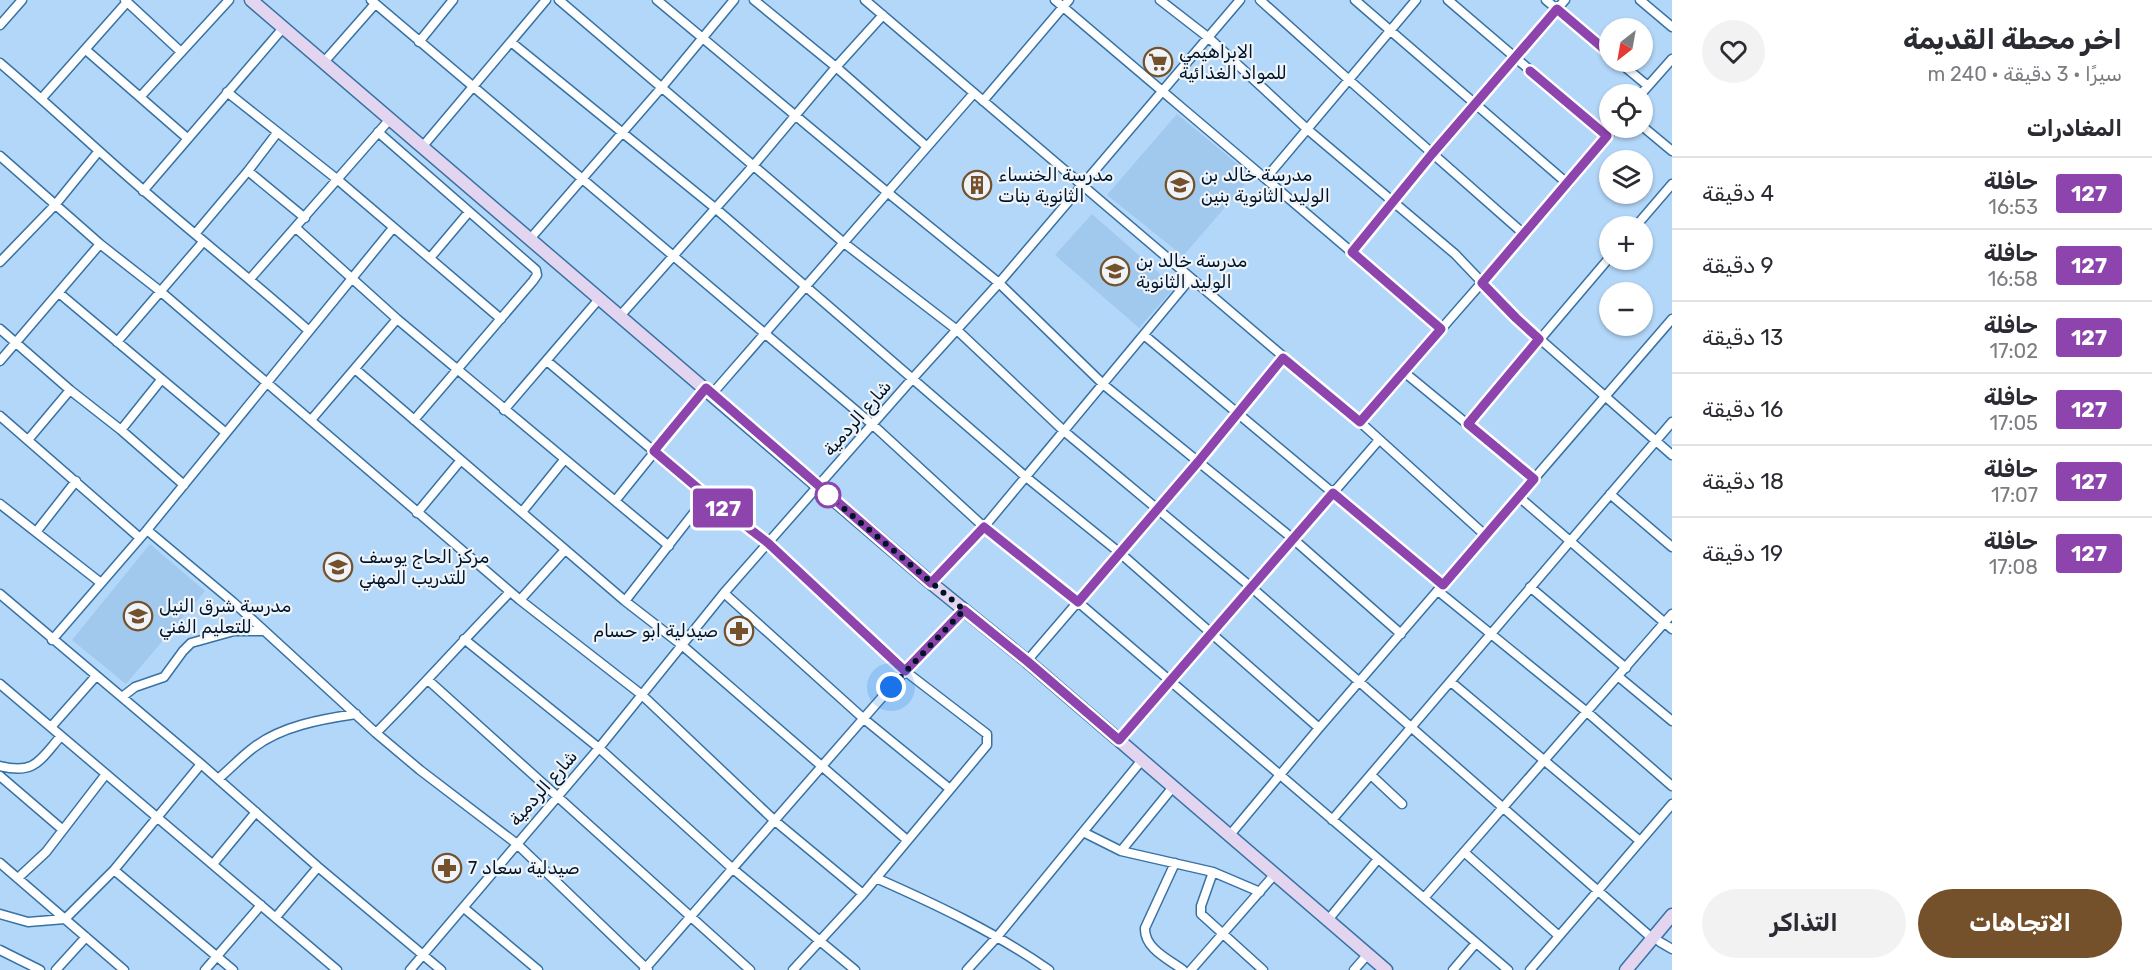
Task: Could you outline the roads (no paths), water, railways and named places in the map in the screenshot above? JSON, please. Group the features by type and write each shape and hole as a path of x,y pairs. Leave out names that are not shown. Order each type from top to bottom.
{"street":[{"path":"0,25 22,0"},
{"path":"141,96 229,0"},
{"path":"251,0 1386,970"},
{"path":"419,42 453,0"},
{"path":"423,146 546,0"},
{"path":"559,0 844,243 957,330 1065,432 1251,587 1656,940 1672,949"},
{"path":"657,0 999,283 1104,385 1292,538 1401,634"},
{"path":"530,239 734,0"},
{"path":"754,0 836,67 926,146"},
{"path":"865,0 1360,422 1485,535"},
{"path":"1055,0 1066,3 1162,93 1266,178 1441,329"},
{"path":"1160,0 1209,38 1307,129 1455,254 1516,318 1672,455"},
{"name":"شارع الردمية","path":"410,970 599,748 723,594 999,283 1240,0"},
{"path":"1260,0 1524,234"},
{"path":"1354,0 1568,184"},
{"path":"1266,178 1416,0"},
{"path":"1448,0 1599,129"},
{"path":"1546,0 1599,45"},
{"path":"1352,252 1432,154 1565,0"},
{"path":"1640,0 1672,27"},
{"path":"42,98 86,50 126,1 181,52"},
{"path":"324,62 373,2 873,425 984,527 1078,602 1508,970"},
{"path":"983,101 1066,3"},
{"path":"620,316 883,15"},
{"path":"143,191 283,28"},
{"path":"511,42 715,208 1026,477 1120,553 1319,728"},
{"path":"86,50 187,138"},
{"path":"1650,84 1672,59"},
{"path":"0,63 42,98 98,152 309,331"},
{"path":"1631,72 1646,84"},
{"path":"227,92 338,180 501,319"},
{"path":"615,501 654,451 844,243 974,93"},
{"path":"250,279 390,119"},
{"path":"378,132 468,213 536,270 537,275 414,420"},
{"path":"195,234 277,133"},
{"path":"1653,135 1672,151"},
{"path":"1360,422 1605,138"},
{"path":"0,262 55,205 98,152"},
{"path":"0,156 100,244 160,291 510,592 642,695 775,821 863,894"},
{"path":"248,171 305,218"},
{"path":"1645,216 1672,184"},
{"path":"430,258 468,213"},
{"path":"296,228 397,319 669,546"},
{"path":"52,640 147,530 393,228"},
{"path":"117,342 203,242"},
{"path":"0,361 100,244"},
{"path":"1468,424 1599,270"},
{"path":"931,583 984,527 1065,432 1190,279"},
{"path":"59,293 226,433"},
{"path":"504,410 599,299"},
{"path":"311,420 397,319"},
{"path":"1229,836 1319,728 1672,319"},
{"path":"0,329 184,484"},
{"path":"1144,335 1239,412 1333,493 1490,635 1587,712 1672,786"},
{"path":"1027,661 1198,462 1283,358"},
{"path":"546,361 707,496 768,543 905,671 987,734 987,745 863,894 793,970"},
{"path":"355,369 625,601 683,646 821,768 907,840"},
{"path":"1404,372 1534,479"},
{"path":"121,430 161,380"},
{"path":"28,440 70,390"},
{"path":"0,416 140,538"},
{"path":"1332,820 1672,422"},
{"path":"1119,740 1379,440"},
{"path":"417,513 461,460"},
{"path":"522,512 564,460"},
{"path":"36,532 76,481"},
{"path":"1610,494 1672,547"},
{"path":"625,601 707,496"},
{"path":"1520,497 1672,629"},
{"path":"0,504 101,583"},
{"path":"147,530 264,631 376,733 420,770 517,844 646,970 905,671 964,610"},
{"path":"520,600 565,550"},
{"path":"1530,587 1626,668"},
{"path":"376,733 510,592"},
{"path":"0,594 441,970"},
{"path":"723,594 864,718 950,789"},
{"path":"1424,898 1672,614"},
{"path":"122,697 135,687 164,677 185,648 191,644 234,631 264,631"},
{"path":"464,639 599,748 733,869 855,970"},
{"path":"51,727 96,676"},
{"path":"1619,677 1672,721"},
{"path":"428,680 750,970"},
{"path":"1450,682 1640,841"},
{"path":"0,684 337,970"},
{"path":"218,779 254,747 281,733 323,719 356,714"},
{"path":"0,766 15,770 31,767 61,736"},
{"path":"967,970 997,937 1142,760"},
{"path":"0,914 28,922 65,919 114,870 201,764"},
{"path":"18,878 46,852 106,774"},
{"path":"1371,775 1402,804"},
{"path":"0,776 63,830"},
{"path":"1121,851 1173,787"},
{"path":"1530,970 1672,804"},
{"path":"213,864 256,812"},
{"path":"1083,832 1121,851 1213,872 1260,892"},
{"path":"1464,852 1559,936"},
{"path":"1328,920 1378,859"},
{"path":"0,863 124,970"},
{"path":"1175,863 1145,928 1145,936 1150,946 1183,970"},
{"path":"276,917 318,867"},
{"path":"114,870 233,970"},
{"path":"1213,872 1200,912 1263,970"},
{"path":"1191,970 1275,874"},
{"path":"876,878 997,937 1049,970"},
{"path":"205,970 261,905"},
{"path":"464,908 538,970"},
{"path":"1626,970 1671,923"},
{"path":"56,970 86,937"},
{"path":"1636,970 1656,940"},
{"path":"1453,970 1476,943"},
{"path":"0,950 40,970"},
{"path":"1354,970 1368,954"}],"place":[{"name":"الابراهيمي للمواد الغذائية","path":"1158,62"},
{"name":"مدرسة الخنساء الثانوية بنات","path":"977,185"},
{"name":"مدرسة خالد بن الوليد الثانوية بنين","path":"1180,185"},
{"name":"مدرسة خالد بن الوليد الثانوية","path":"1115,271"},
{"name":"مركز الحاج يوسف للتدريب المهني","path":"338,567"},
{"name":"مدرسة شرق النيل للتعليم الفني","path":"138,616"},
{"name":"صيدلية ابو حسام","path":"739,631"},
{"name":"صيدلية سعاد 7","path":"447,868"}]}
